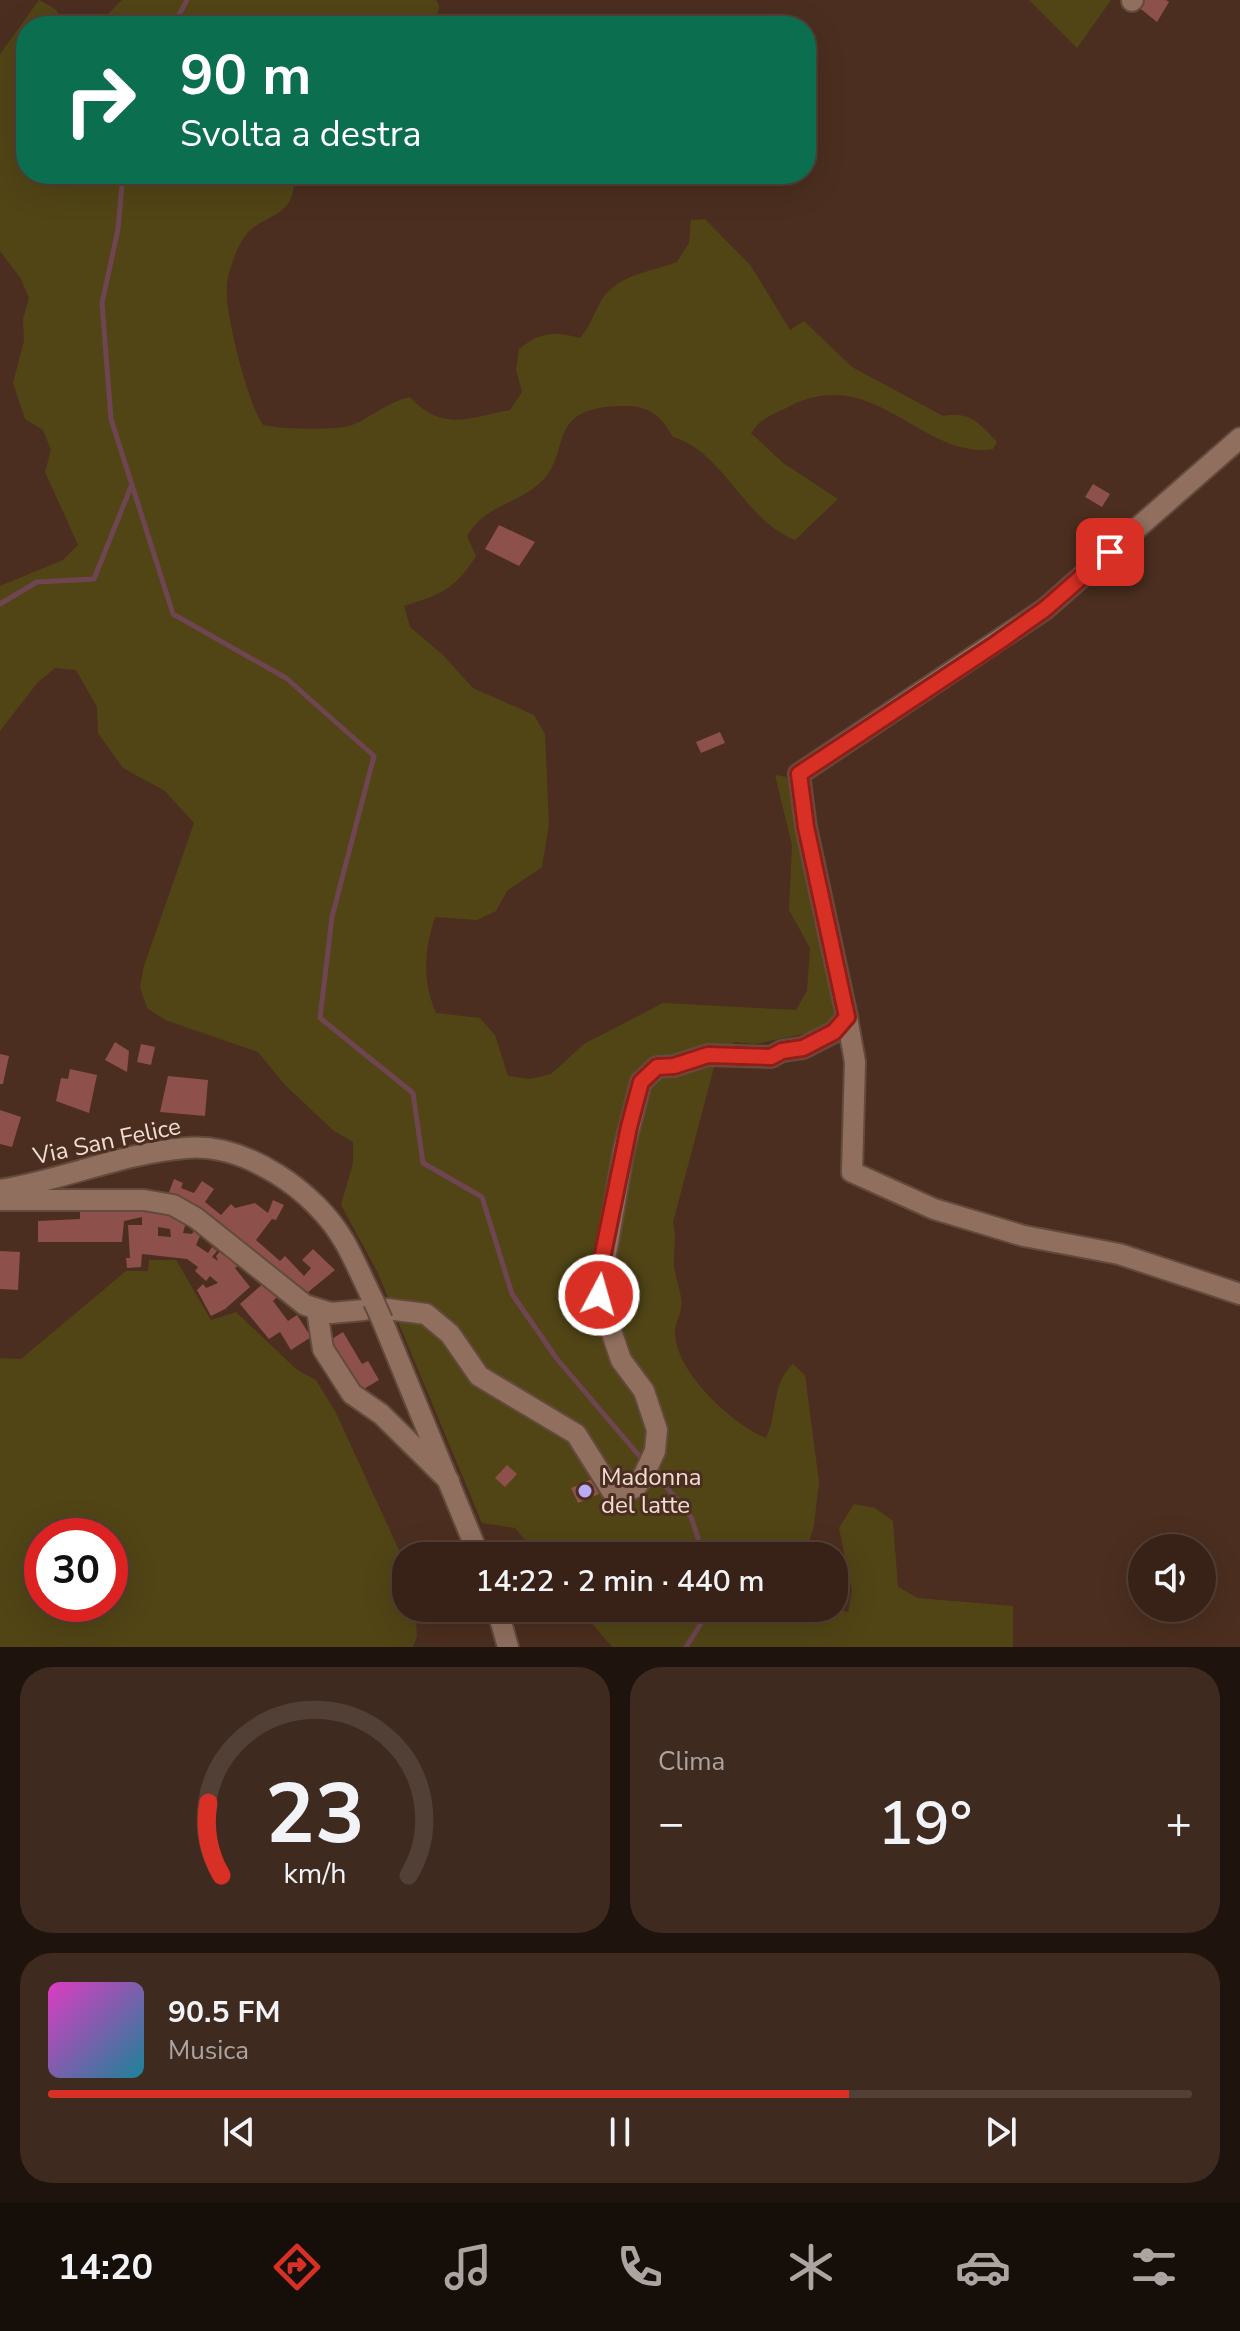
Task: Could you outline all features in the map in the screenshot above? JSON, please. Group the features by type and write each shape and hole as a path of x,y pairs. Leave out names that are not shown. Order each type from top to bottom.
{"street":[{"path":"1240,438 1045,609 799,774 806,827 855,1062 852,1172 934,1209 1024,1236 1119,1254 1240,1294"},
{"path":"0,1200 144,1200 173,1205 196,1218 305,1305 331,1313 377,1310 426,1314 450,1334 479,1376 576,1434 609,1491 615,1496 626,1494 643,1477 655,1451 657,1430 644,1391 621,1360 599,1295 621,1164 641,1082 657,1067 674,1066 708,1055 771,1057 782,1051 803,1048 834,1032 847,1017"},
{"name":"Via San Felice","path":"0,1190 189,1148 217,1150 246,1159 291,1184 326,1216 344,1240 452,1484 474,1542"},
{"path":"317,1310 323,1349 352,1394 381,1414 452,1484"},
{"path":"501,1622 508,1647"}],"shaded area":[{"path":"39,0 60,16 27,16"},
{"path":"122,0 436,0 439,6 437,16 106,16"},
{"path":"1029,0 1111,0 1077,48"},
{"path":"16,32 16,184 294,184 287,205 246,234 232,262 227,283 229,313 238,356 250,398 263,425 308,429 344,427 410,397 422,408 444,419 469,419 510,410 522,392 516,370 519,349 548,334 580,338 609,291 626,279 677,262 689,243 691,220 705,219 751,266 790,330 804,321 852,367 943,416 960,415 973,420 997,442 993,449 967,449 943,441 873,404 848,396 820,396 790,406 764,420 751,433 783,463 838,499 795,540 761,517 706,456 673,437 654,414 634,406 598,408 580,414 569,424 555,462 535,487 482,518 474,526 467,536 476,556 454,584 438,594 404,606 410,627 443,655 473,688 534,715 545,734 549,824 542,867 507,891 496,911 477,920 435,917 427,954 428,989 436,1013 480,1018 495,1035 508,1076 530,1079 551,1074 584,1044 663,1003 796,1010 807,991 810,948 789,910 792,845 775,775 787,777 837,1014 823,1030 755,1044 734,1042 717,1056 673,1222 674,1265 681,1302 675,1332 684,1363 708,1395 737,1421 766,1438 781,1380 793,1364 805,1375 819,1482 809,1542 527,1542 515,1528 482,1523 377,1271 341,1205 353,1163 353,1142 334,1131 285,1085 258,1052 165,1020 147,1008 140,987 144,966 194,823 165,791 123,768 98,733 97,707 76,670 55,668 38,682 0,731 0,586 63,560 78,545 45,472 51,450 43,430 25,419 13,383 24,341 23,319 29,298 21,279 0,251 0,54"},
{"path":"149,1260 176,1260 211,1320 236,1312 296,1369 316,1380 336,1413 395,1542 392,1542 392,1622 416,1622 417,1636 413,1647 0,1647 0,1358 21,1359 126,1271 148,1271"},
{"path":"854,1504 875,1508 893,1521 898,1587 918,1598 1013,1606 1013,1647 612,1647 591,1622 848,1622 852,1591 848,1572 848,1542 842,1542 839,1528"}],"building":[{"path":"1141,0 1169,2 1157,22 1137,6"},
{"path":"1093,484 1110,494 1102,507 1085,497"},
{"path":"499,525 535,542 519,566 485,549"},
{"path":"720,732 725,743 701,753 696,742"},
{"path":"115,1042 129,1051 127,1072 105,1060"},
{"path":"141,1044 155,1047 151,1065 137,1062"},
{"path":"0,1054 9,1056 3,1084 0,1084"},
{"path":"70,1069 97,1075 89,1113 56,1101 61,1078 68,1079"},
{"path":"168,1076 208,1080 205,1116 160,1112"},
{"path":"0,1110 21,1117 12,1147 0,1144"},
{"path":"174,1179 183,1183 181,1188 194,1193 202,1181 214,1189 205,1202 221,1215 231,1204 235,1208 255,1203 268,1213 273,1200 284,1205 276,1220 272,1219 256,1240 280,1261 285,1256 304,1276 311,1268 302,1260 313,1249 335,1270 301,1298 236,1237 231,1242 166,1200"},
{"path":"151,1205 187,1219 183,1233 192,1234 197,1225 203,1229 196,1245 208,1253 212,1247 217,1251 212,1257 218,1261 216,1256 226,1245 244,1261 235,1268 250,1287 225,1309 211,1316 197,1290 203,1284 206,1288 218,1283 210,1276 206,1281 195,1271 198,1267 187,1259 142,1254 141,1267 127,1268 126,1258 130,1258 128,1225 142,1225 142,1217 124,1221 122,1242 38,1242 38,1221 80,1219 80,1210 124,1212 124,1206","holes":["158,1227 170,1229 171,1237 158,1236"]},
{"path":"0,1251 20,1252 18,1290 0,1289"},
{"path":"266,1281 281,1293 273,1301 288,1321 297,1315 311,1337 291,1350 280,1332 269,1339 240,1304"},
{"path":"343,1332 362,1364 368,1361 379,1380 357,1393 327,1342"},
{"path":"507,1465 517,1474 505,1487 495,1478"},
{"name":"Madonna del latte","path":"592,1479 599,1494 578,1503 571,1488"}],"waterway":[{"path":"178,16 187,0"},
{"path":"122,184 118,229 102,303 111,419 173,614 286,678 374,756 332,917 320,1018 413,1093 423,1163 482,1197 512,1294 557,1359 642,1459"},
{"path":"0,604 37,582 94,579 132,484"},
{"path":"656,1474 691,1517 699,1542"},
{"path":"686,1647 702,1622"}],"place":[{"name":"Madonna del latte","path":"585,1491"}],"route":[{"path":"599,1295 603,1254 641,1082 657,1067 674,1066 708,1055 771,1057 782,1051 803,1048 834,1032 847,1017 806,827 799,774 806,766 1045,609 1110,552"}]}
